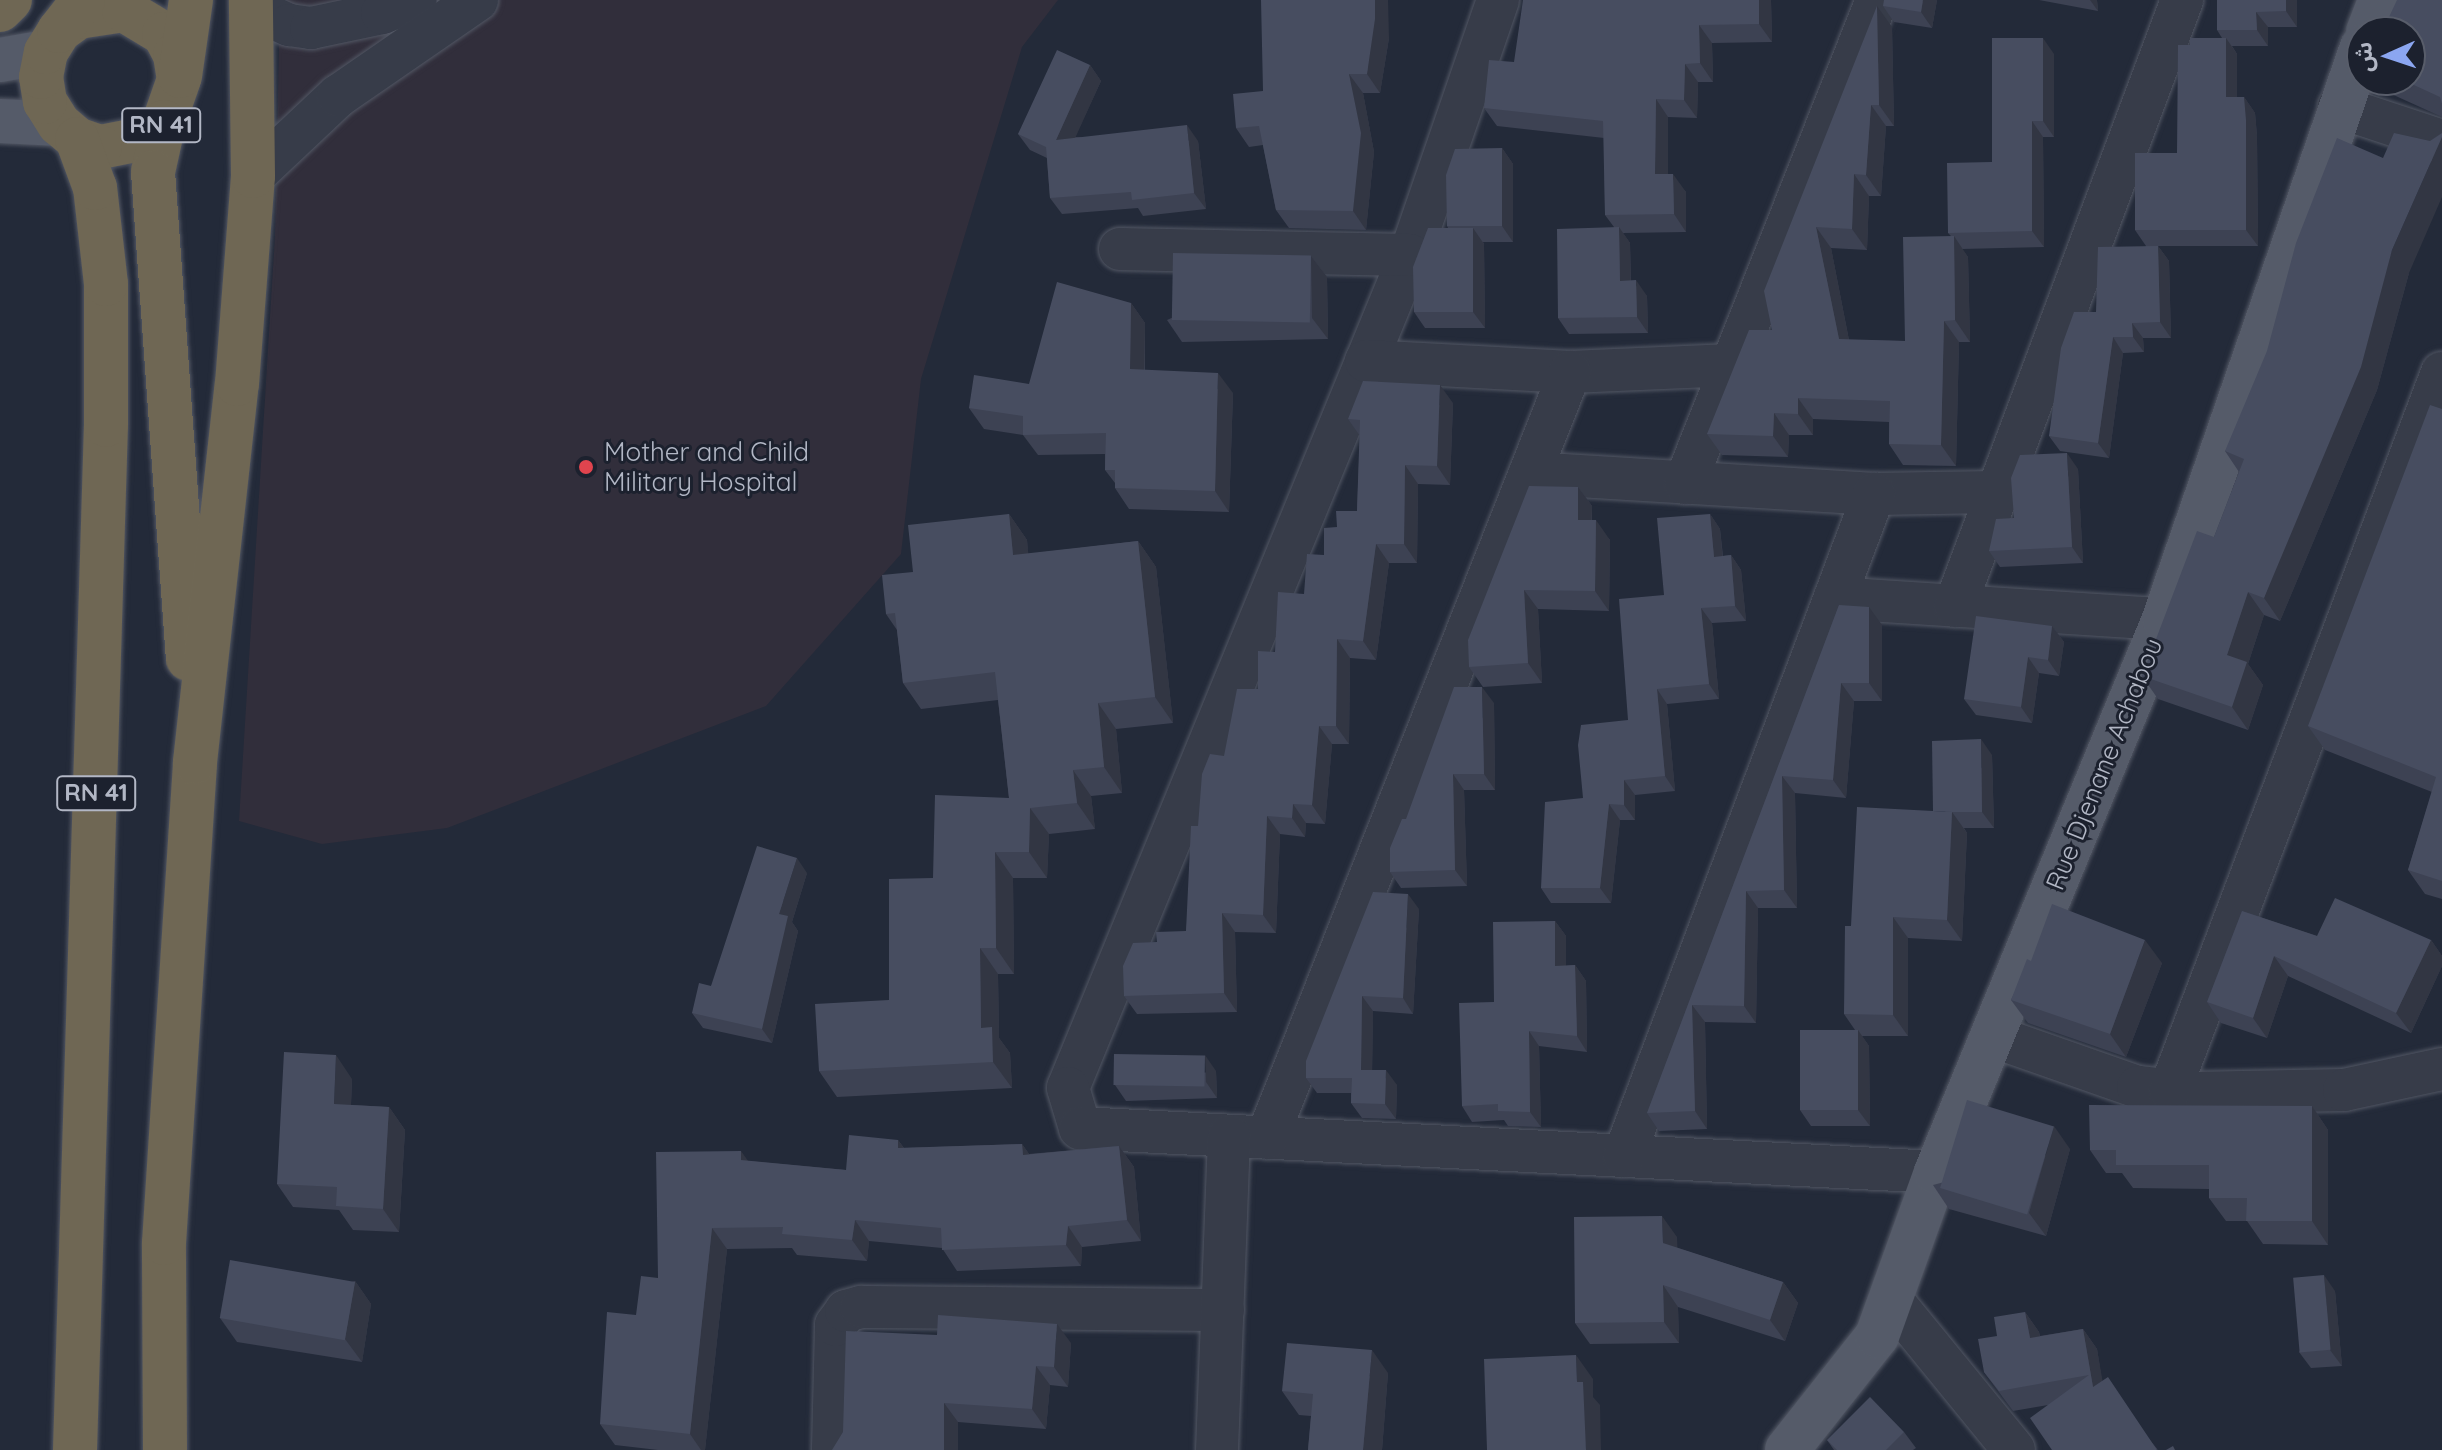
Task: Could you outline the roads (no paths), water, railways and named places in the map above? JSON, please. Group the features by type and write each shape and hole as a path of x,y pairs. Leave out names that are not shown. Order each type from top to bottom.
{"highway":[{"path":"0,10 10,0"},
{"name":"RN 41","path":"165,1450 164,1243 195,762 153,172 164,122 175,102 191,0"},
{"path":"195,762 237,384 253,176 251,4"},
{"name":"RN 41","path":"75,1450 106,425 106,284 95,188 68,132 45,102 41,77 63,28 78,17 124,10 164,34 175,55 179,79"},
{"name":"RN 41","path":"68,132 100,147 123,146 146,138 164,122"}],"main road":[{"path":"0,60 63,28"},
{"name":"Rue Djenane Achabou","path":"1787,1450 1877,1336 1936,1172 2164,619 2346,89"},
{"path":"0,121 68,132"}],"street":[{"path":"253,176 315,115 477,0"},
{"path":"1498,0 1410,255 1068,1088 1080,1128 1936,1172"},
{"path":"1685,483 1877,0"},
{"path":"1955,606 1995,492 2182,0"},
{"path":"251,4 289,25 311,28 393,4 393,59"},
{"path":"2339,107 2442,141"},
{"path":"1120,249 1410,255"},
{"path":"1366,361 1570,372 1732,365"},
{"path":"1217,1450 1223,1310 1248,1137 1570,372"},
{"path":"2170,1090 2442,373"},
{"path":"1530,473 1874,494 1995,492"},
{"path":"1624,1156 1874,494"},
{"path":"1835,598 2164,619"},
{"path":"1992,1036 2138,1087 2170,1090 2344,1090 2442,1069"},
{"path":"1890,1298 2014,1450"},
{"path":"833,1450 836,1325 846,1311 861,1307 1223,1310"}],"place":[{"name":"Mother and Child Military Hospital","path":"586,467"}]}
